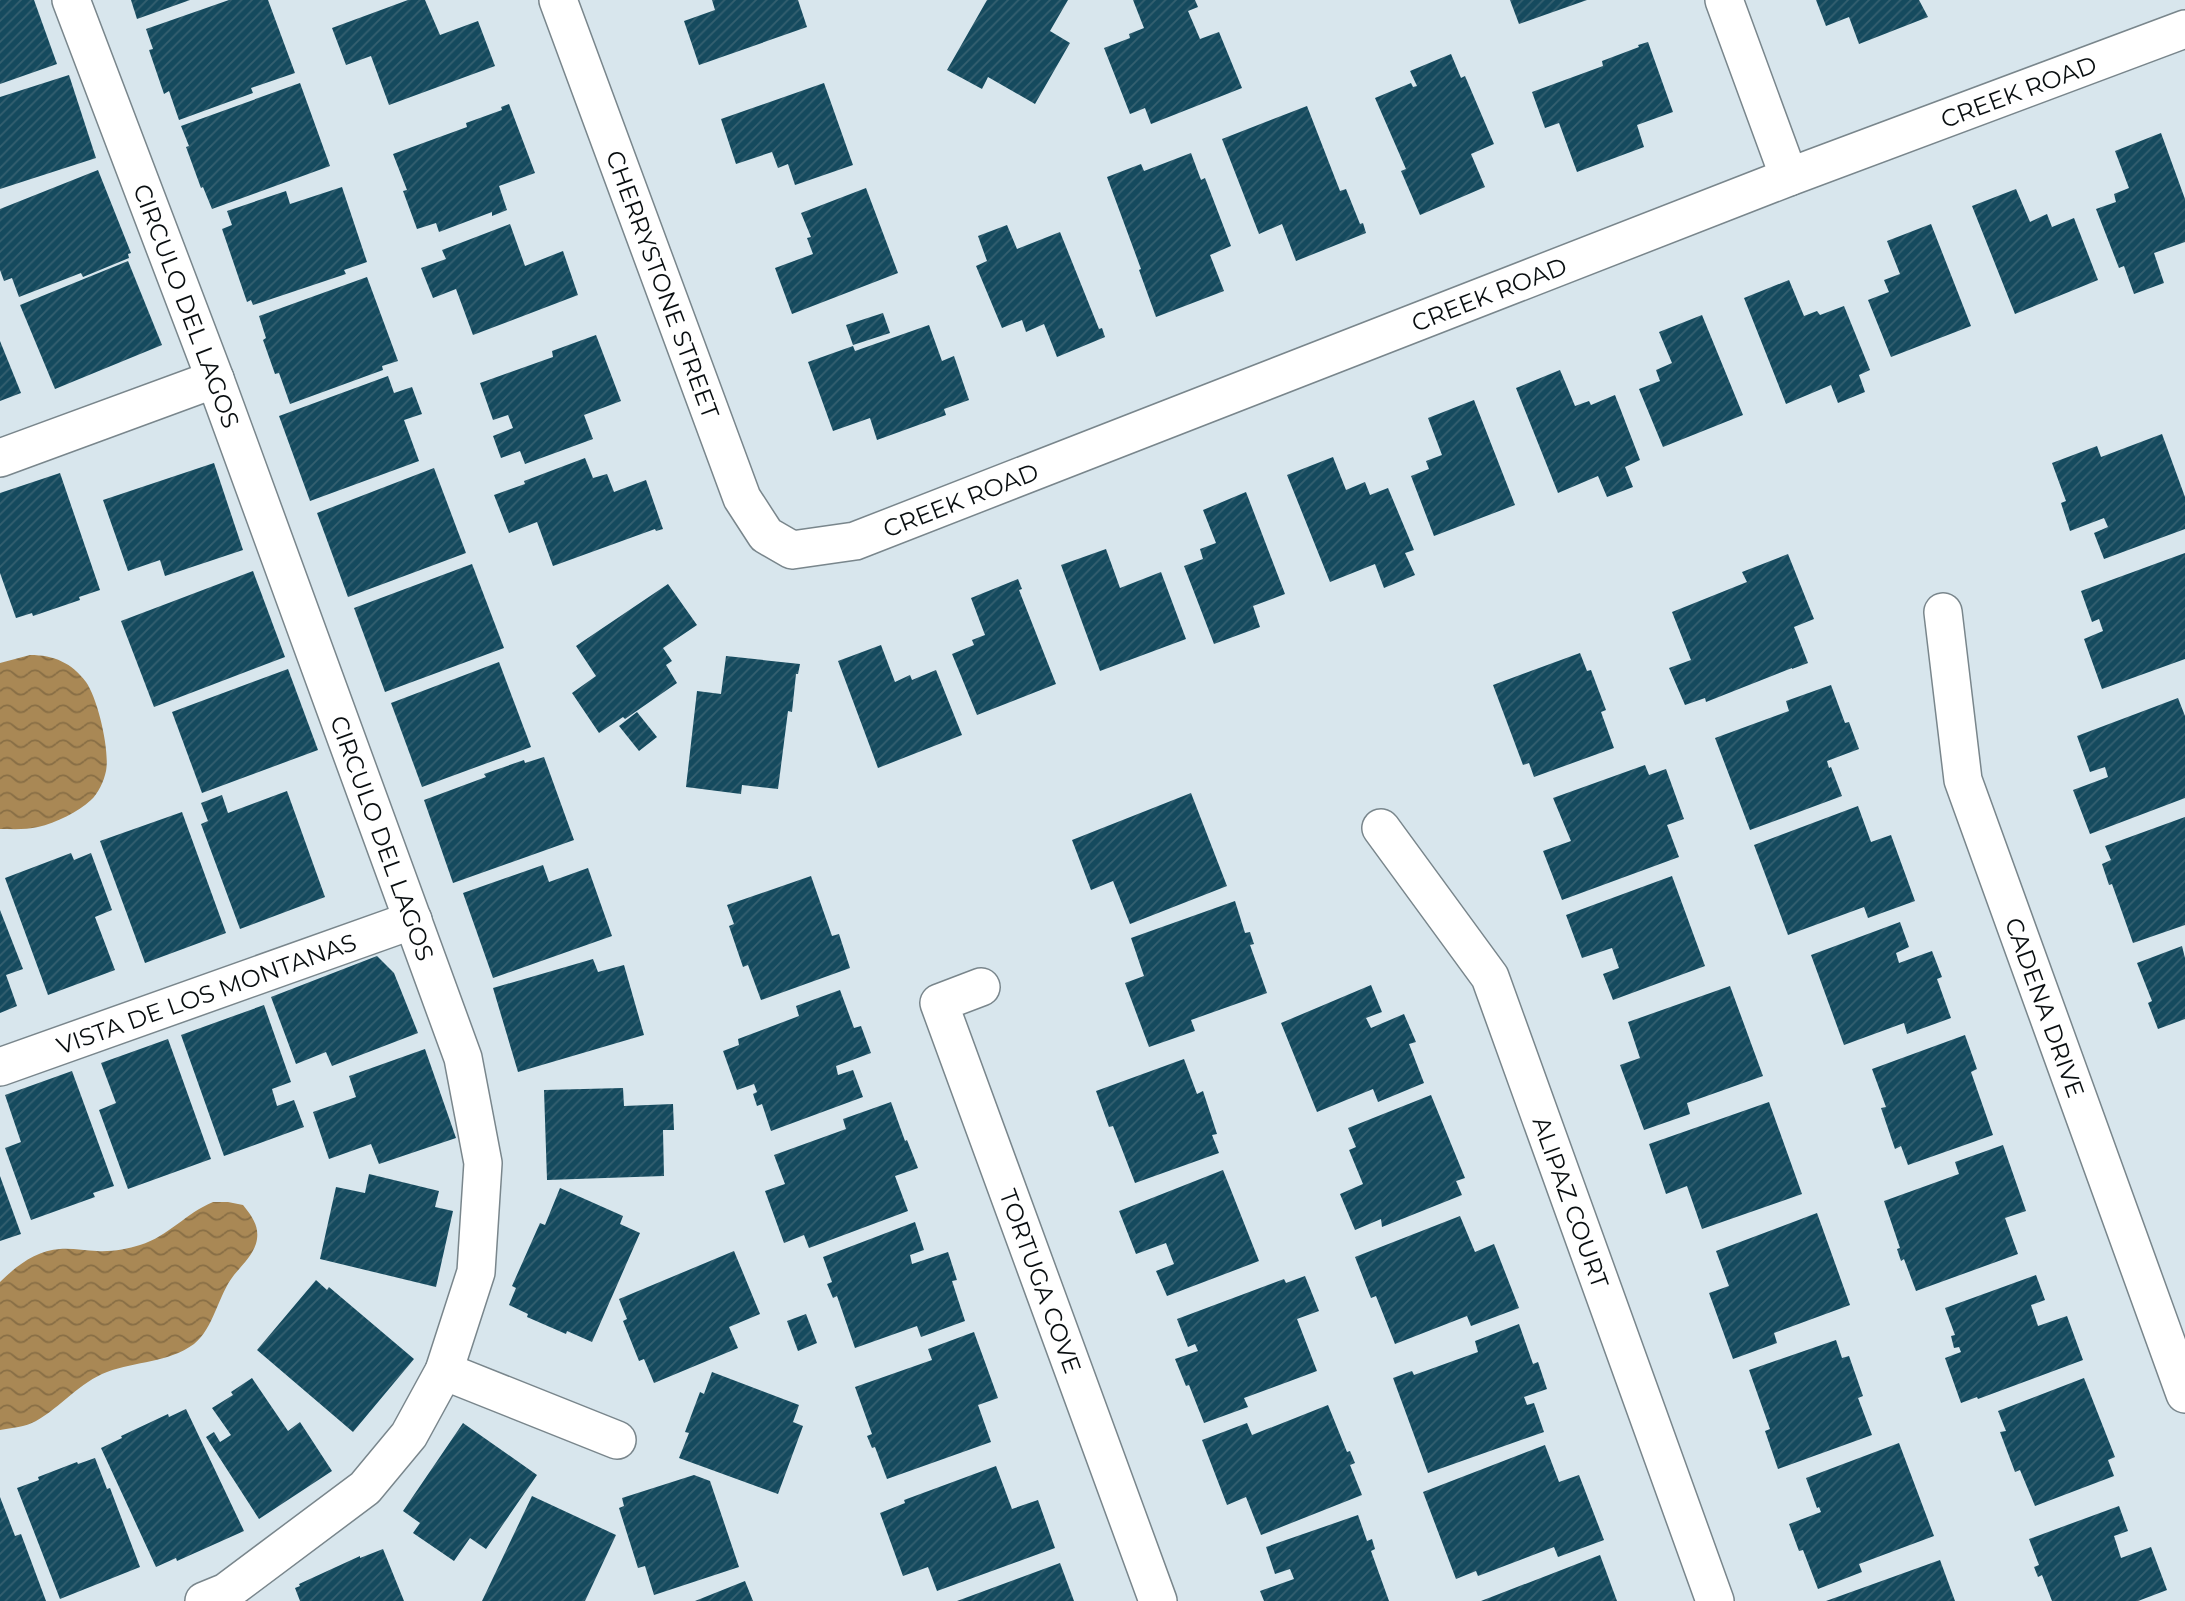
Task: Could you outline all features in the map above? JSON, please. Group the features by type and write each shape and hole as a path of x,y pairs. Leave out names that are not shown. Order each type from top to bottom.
{"street":[{"name":"CIRCULO DEL LAGOS","path":"71,0 215,379 463,1058 483,1163 476,1272 444,1371 409,1436 365,1488 226,1592 204,1601"},
{"name":"CHERRYSTONE STREET","path":"558,0 742,498 766,535 792,550"},
{"path":"1724,0 1788,177"},
{"name":"CREEK ROAD","path":"792,550 855,541 1788,177 2185,29"},
{"path":"0,458 215,379"},
{"name":"CADENA DRIVE","path":"1944,612 1963,780 2185,1394"},
{"name":"ALIPAZ COURT","path":"1381,828 1490,977 1715,1601"},
{"name":"VISTA DE LOS MONTANAS","path":"0,1067 413,920"},
{"name":"TORTUGA COVE","path":"981,987 939,1003 1158,1601"},
{"path":"444,1371 617,1440"}],"water":[{"path":"30,655 62,661 86,682 95,700 102,725 106,771 96,794 73,813 38,827 0,829 0,663"},
{"path":"213,1202 243,1205 256,1225 257,1239 251,1254 229,1283 201,1337 174,1355 118,1368 97,1376 36,1421 0,1430 0,1282 27,1260 43,1252 65,1249 108,1251 140,1245 160,1236"}],"building":[{"path":"0,0 34,0 57,64 0,84"},
{"path":"131,0 190,0 137,19"},
{"path":"229,0 268,0 295,73 251,88 253,93 179,120 169,91 164,94 149,50 153,49 146,29"},
{"path":"408,0 425,0 440,35 478,21 495,66 389,105 371,56 346,65 332,28"},
{"path":"712,0 798,0 807,27 699,65 684,21 715,10"},
{"path":"987,0 1068,0 1050,31 1070,43 1035,104 988,77 982,89 947,70"},
{"path":"1133,0 1195,0 1198,7 1188,11 1200,39 1219,32 1242,88 1151,124 1145,108 1130,114 1104,48 1130,38 1129,34 1144,28"},
{"path":"1510,0 1587,0 1519,24"},
{"path":"1816,0 1919,0 1928,17 1859,44 1849,17 1826,26"},
{"path":"1648,42 1673,112 1637,125 1644,147 1577,172 1559,123 1545,128 1532,92 1603,66 1602,61"},
{"path":"1451,54 1461,78 1465,76 1494,144 1471,154 1485,187 1420,215 1401,171 1406,169 1375,98 1411,83 1413,87 1417,86 1410,71"},
{"path":"69,75 96,158 0,189 0,97"},
{"path":"300,83 330,166 212,209 203,187 201,188 181,126"},
{"path":"824,83 853,165 795,185 788,164 778,168 772,152 736,164 721,119"},
{"path":"509,104 535,173 499,186 507,210 492,216 492,212 439,232 436,223 417,229 403,191 407,190 393,154 467,127 466,123 502,110 501,107"},
{"path":"1307,106 1340,191 1346,189 1366,233 1296,261 1282,224 1259,234 1222,139"},
{"path":"2161,133 2185,199 2185,242 2154,253 2164,283 2134,294 2124,266 2119,268 2096,209 2116,202 2114,194 2129,188 2115,151"},
{"path":"1191,153 1201,180 1205,178 1231,246 1210,255 1224,291 1156,317 1107,177 1141,164 1144,171"},
{"path":"98,170 131,253 128,254 129,258 83,277 81,273 19,297 12,278 4,281 0,270 0,209"},
{"path":"342,187 367,262 344,270 346,274 253,305 251,300 247,302 222,229 232,225 227,211 286,191 290,204"},
{"path":"866,188 898,273 792,314 775,268 813,254 807,238 811,237 801,213"},
{"path":"2016,189 2030,222 2047,214 2052,227 2074,218 2098,280 2015,314 1972,206"},
{"path":"510,224 525,266 563,251 578,295 473,335 456,289 433,298 421,268 446,259 442,250"},
{"path":"1931,224 1971,326 1891,357 1868,300 1889,292 1884,280 1900,274 1887,241"},
{"path":"1007,225 1017,249 1060,232 1099,329 1102,328 1105,337 1057,357 1044,324 1026,332 1022,320 1002,328 976,266 987,261 978,236"},
{"path":"128,261 162,345 55,389 20,305"},
{"path":"367,277 398,361 382,366 383,370 290,404 279,373 275,374 263,340 266,338 259,316"},
{"path":"1789,280 1804,316 1817,311 1820,315 1844,306 1870,370 1859,375 1865,392 1838,403 1831,385 1786,404 1744,298"},
{"path":"883,313 890,333 853,345 846,325"},
{"path":"1702,315 1743,415 1663,447 1639,389 1660,381 1656,370 1672,363 1659,332"},
{"path":"929,325 942,361 954,356 969,400 944,409 946,415 877,440 870,418 833,431 808,362 853,346 855,351"},
{"path":"596,335 621,401 584,415 593,439 525,464 520,451 501,458 493,436 513,428 508,415 493,420 480,383 553,357 552,351"},
{"path":"0,341 21,393 0,401"},
{"path":"1560,370 1575,406 1589,401 1591,405 1615,395 1640,460 1625,467 1633,487 1607,497 1598,476 1558,493 1516,388"},
{"path":"388,376 394,393 412,387 422,414 404,420 419,461 310,501 279,416"},
{"path":"1474,400 1515,505 1434,536 1411,476 1429,469 1426,461 1442,455 1428,418"},
{"path":"2162,434 2185,497 2185,529 2104,559 2094,533 2108,527 2104,518 2070,531 2061,503 2066,501 2052,463 2097,446 2101,457"},
{"path":"1333,457 1346,490 1365,482 1370,495 1388,488 1414,550 1405,553 1415,575 1384,588 1375,564 1330,582 1287,475"},
{"path":"585,458 593,478 607,474 614,492 646,480 663,529 655,529 553,566 537,522 509,533 494,495"},
{"path":"214,463 243,550 165,576 160,560 128,571 103,500"},
{"path":"434,468 466,553 348,597 317,513"},
{"path":"60,473 100,590 33,616 32,613 16,618 0,573 0,493"},
{"path":"1246,492 1285,594 1253,606 1260,627 1214,644 1184,566 1203,559 1200,549 1216,543 1203,510"},
{"path":"1106,549 1120,588 1161,572 1186,639 1100,671 1061,565"},
{"path":"2185,553 2185,659 2102,689 2084,639 2103,631 2099,619 2092,622 2081,591"},
{"path":"1788,554 1814,619 1794,627 1808,663 1706,702 1705,698 1685,705 1669,668 1691,660 1672,612 1747,582 1742,572"},
{"path":"472,564 504,648 385,692 354,608"},
{"path":"253,571 285,657 154,707 121,621"},
{"path":"1018,579 1022,589 1019,590 1056,684 977,715 952,654 974,645 972,640 985,635 971,598"},
{"path":"668,584 697,625 663,648 672,661 666,665 677,683 625,719 623,717 599,733 572,693 596,676 576,646"},
{"path":"881,645 895,682 910,675 912,680 936,670 962,735 878,768 838,661"},
{"path":"1580,653 1587,671 1591,670 1606,710 1601,712 1614,748 1534,777 1529,763 1523,765 1493,685"},
{"path":"726,656 800,664 796,674 792,712 788,711 778,789 742,785 741,794 686,787 697,691 721,694"},
{"path":"499,662 531,747 422,787 391,703"},
{"path":"288,669 318,750 202,793 172,712"},
{"path":"1831,685 1845,723 1849,722 1859,749 1827,761 1842,796 1750,830 1715,738 1789,711 1786,701"},
{"path":"2178,698 2185,716 2185,798 2090,834 2073,790 2108,777 2105,767 2090,772 2077,736"},
{"path":"637,712 657,737 639,751 619,726"},
{"path":"544,757 574,840 453,883 424,800 486,777 484,774 524,760 525,763"},
{"path":"1645,765 1649,775 1666,769 1684,819 1667,825 1679,857 1562,900 1543,851 1571,841 1553,798"},
{"path":"287,791 325,897 240,929 201,824 208,821 201,803 222,795 228,813"},
{"path":"1191,793 1227,886 1130,924 1113,881 1091,890 1072,840"},
{"path":"1858,806 1871,842 1891,835 1915,901 1868,918 1864,907 1788,935 1754,845"},
{"path":"182,812 226,933 145,963 100,841"},
{"path":"2185,817 2185,925 2133,943 2102,864 2111,860 2105,846"},
{"path":"71,853 74,860 91,853 112,910 95,917 115,970 48,995 5,878"},
{"path":"543,865 549,882 588,868 612,936 493,978 463,893"},
{"path":"811,876 832,936 839,934 850,968 761,1000 748,965 743,967 729,926 734,924 727,905"},
{"path":"1672,876 1705,966 1613,1000 1603,974 1619,968 1612,948 1582,958 1566,915"},
{"path":"1235,901 1245,933 1250,932 1254,944 1250,945 1267,993 1191,1020 1195,1031 1149,1047 1125,983 1144,976 1131,938"},
{"path":"0,910 23,969 6,975 17,1006 0,1013"},
{"path":"1900,922 1909,947 1896,953 1899,963 1932,951 1942,977 1937,979 1951,1018 1907,1034 1904,1023 1844,1045 1811,955"},
{"path":"2182,946 2185,958 2185,1019 2158,1029 2148,1003 2152,1001 2137,963"},
{"path":"377,956 394,973 418,1033 332,1066 326,1052 296,1064 271,997"},
{"path":"593,959 598,972 624,965 644,1035 518,1072 493,988"},
{"path":"1371,985 1382,1012 1366,1018 1371,1028 1404,1014 1416,1042 1409,1044 1424,1083 1378,1102 1373,1089 1317,1112 1281,1023"},
{"path":"1730,986 1763,1076 1687,1103 1690,1114 1644,1130 1620,1065 1640,1058 1628,1022"},
{"path":"840,990 854,1028 861,1026 871,1053 836,1066 838,1075 853,1070 863,1097 771,1131 762,1104 757,1106 753,1094 757,1092 754,1084 737,1090 723,1051 739,1045 738,1039 799,1016 796,1006"},
{"path":"264,1005 291,1082 272,1089 277,1106 294,1100 304,1127 224,1156 181,1035"},
{"path":"1965,1035 1977,1069 1971,1072 1993,1135 1908,1165 1901,1146 1895,1149 1881,1108 1886,1107 1872,1069"},
{"path":"168,1039 211,1159 128,1189 99,1110 116,1103 101,1063"},
{"path":"425,1049 456,1138 379,1164 371,1144 329,1159 313,1112 356,1097 349,1076"},
{"path":"1184,1059 1197,1094 1203,1091 1217,1134 1212,1135 1219,1153 1135,1183 1096,1091"},
{"path":"72,1071 114,1186 93,1193 95,1197 31,1220 5,1148 21,1142 5,1095"},
{"path":"623,1088 624,1106 673,1104 674,1130 663,1130 664,1176 547,1180 544,1090"},
{"path":"1431,1095 1465,1178 1456,1181 1462,1195 1382,1227 1381,1219 1355,1230 1340,1194 1363,1184 1349,1150 1356,1147 1348,1128"},
{"path":"891,1102 918,1168 895,1176 908,1211 809,1248 804,1235 784,1243 765,1191 785,1184 774,1155 846,1129 843,1119"},
{"path":"1769,1102 1802,1194 1702,1229 1687,1186 1666,1194 1649,1144"},
{"path":"2003,1145 2026,1211 2005,1218 2018,1254 1916,1291 1904,1259 1901,1261 1897,1249 1900,1248 1884,1201 1959,1174 1955,1162"},
{"path":"1223,1170 1259,1261 1167,1296 1156,1271 1174,1264 1166,1243 1136,1254 1119,1211"},
{"path":"369,1174 439,1191 435,1207 453,1211 436,1287 320,1259 336,1187 365,1193"},
{"path":"0,1176 21,1234 0,1241"},
{"path":"560,1188 623,1216 620,1224 640,1233 592,1342 527,1317 528,1314 509,1305 516,1288 512,1286 540,1223 545,1225"},
{"path":"1817,1213 1850,1305 1774,1333 1777,1343 1733,1359 1709,1293 1729,1286 1716,1251"},
{"path":"1460,1216 1475,1252 1494,1244 1519,1308 1471,1326 1467,1316 1395,1344 1376,1296 1371,1298 1355,1257"},
{"path":"915,1222 924,1250 910,1255 912,1264 948,1252 957,1280 952,1281 965,1321 921,1337 917,1326 855,1348 837,1296 833,1298 827,1284 832,1282 823,1257"},
{"path":"734,1251 760,1314 729,1327 738,1348 654,1383 644,1359 639,1361 623,1321 627,1319 619,1299"},
{"path":"2036,1275 2045,1300 2031,1305 2038,1326 2067,1316 2083,1360 1961,1403 1945,1358 1961,1352 1959,1347 1954,1348 1951,1336 1955,1335 1945,1308"},
{"path":"1305,1276 1319,1311 1297,1319 1317,1371 1244,1398 1248,1407 1204,1423 1175,1359 1198,1351 1195,1344 1188,1347 1177,1319 1284,1279 1286,1283"},
{"path":"316,1280 327,1290 329,1287 414,1359 353,1432 257,1350"},
{"path":"806,1314 817,1343 798,1351 787,1321"},
{"path":"1519,1324 1533,1364 1538,1362 1547,1389 1524,1397 1527,1405 1534,1403 1544,1432 1428,1473 1393,1378 1412,1371 1414,1375 1478,1352 1475,1341"},
{"path":"974,1332 998,1398 978,1405 991,1442 887,1479 875,1447 872,1448 867,1436 872,1434 855,1387 932,1360 928,1349"},
{"path":"1836,1340 1842,1358 1849,1356 1863,1396 1858,1398 1872,1435 1778,1469 1765,1431 1770,1429 1749,1370"},
{"path":"712,1372 799,1405 793,1422 803,1426 778,1494 679,1458 689,1433 685,1432 700,1392 704,1394"},
{"path":"252,1378 288,1431 300,1422 332,1471 259,1519 206,1437 214,1432 220,1442 231,1435 212,1408 233,1395 231,1392"},
{"path":"2084,1378 2115,1457 2108,1460 2114,1476 2035,1506 2020,1470 2015,1472 2000,1432 2006,1431 1998,1411"},
{"path":"1328,1405 1347,1452 1350,1451 1355,1463 1350,1465 1362,1495 1261,1535 1246,1497 1227,1505 1202,1440 1247,1423 1252,1435"},
{"path":"186,1409 244,1531 177,1561 176,1558 156,1567 101,1448 168,1414 169,1417"},
{"path":"463,1423 537,1475 486,1549 470,1538 454,1561 413,1533 420,1523 403,1511"},
{"path":"1899,1443 1934,1536 1859,1564 1862,1572 1818,1589 1803,1550 1799,1551 1789,1524 1821,1512 1806,1478"},
{"path":"1545,1445 1559,1482 1579,1475 1604,1540 1558,1557 1554,1547 1478,1576 1476,1571 1456,1579 1423,1492"},
{"path":"95,1458 107,1489 110,1488 140,1567 60,1599 17,1488 77,1462 78,1464"},
{"path":"996,1466 1012,1509 1038,1500 1055,1548 937,1591 928,1567 903,1576 880,1513 905,1503 904,1500"},
{"path":"694,1475 710,1481 739,1567 654,1595 645,1566 638,1568 619,1508 624,1506 622,1498"},
{"path":"532,1496 616,1535 585,1601 482,1601"},
{"path":"0,1497 15,1536 21,1534 46,1601 0,1601"},
{"path":"2119,1506 2128,1531 2114,1536 2121,1558 2151,1547 2167,1590 2138,1601 2052,1601 2042,1575 2038,1577 2034,1567 2039,1565 2029,1539"},
{"path":"1358,1515 1367,1541 1372,1539 1375,1549 1371,1551 1389,1601 1264,1601 1260,1591 1294,1579 1290,1569 1275,1574 1266,1547"},
{"path":"383,1549 404,1601 300,1601 295,1588 300,1586 299,1584 360,1556"},
{"path":"1600,1555 1617,1601 1481,1601"},
{"path":"1940,1560 1955,1601 1826,1601"},
{"path":"1060,1563 1074,1601 957,1601"},
{"path":"745,1581 753,1601 695,1601"}]}
